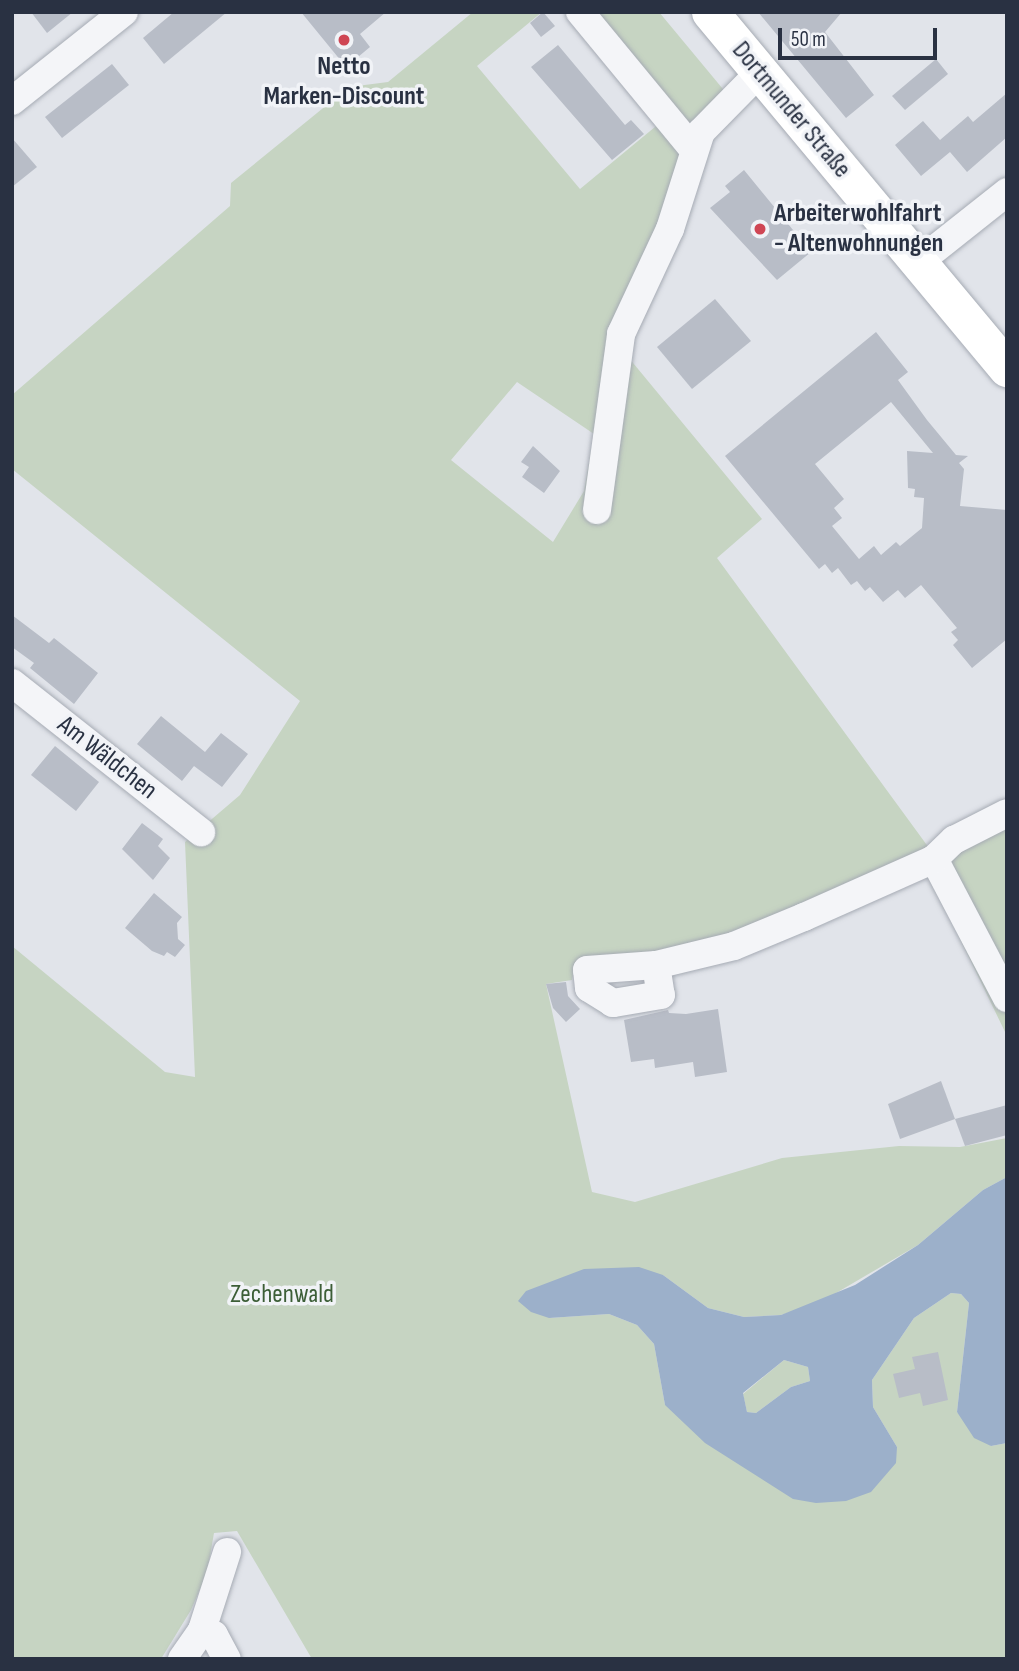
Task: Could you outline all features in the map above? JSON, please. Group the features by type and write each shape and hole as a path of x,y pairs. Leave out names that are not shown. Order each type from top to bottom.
{"main road":[{"name":"Dortmunder Straße","path":"710,12 920,261 1007,369"}],"street":[{"path":"12,102 124,12"},
{"path":"580,12 693,149"},
{"path":"597,510 621,334 670,229 693,149 701,132 759,73"},
{"path":"920,261 1007,191"},
{"name":"Am Wäldchen","path":"12,683 201,832"},
{"path":"656,965 734,946 934,859 954,840 1007,813"},
{"path":"934,859 1007,998"},
{"path":"182,1659 202,1629 227,1552"},
{"path":"202,1629 214,1635 227,1659"}],"green space":[{"name":"Zechenwald","path":"473,12 542,12 477,66 580,189 661,122 569,12 659,12 737,106 710,131 624,352 762,519 717,558 940,863 1007,821 1007,1036 928,873 659,955 576,961 572,980 546,984 592,1192 635,1202 782,1158 899,1146 960,1147 1007,1138 1007,1177 983,1190 918,1245 819,1303 781,1315 744,1317 708,1308 663,1275 549,1318 609,1314 637,1325 654,1344 665,1405 897,1447 873,1407 872,1380 914,1318 951,1293 961,1294 969,1303 957,1412 991,1446 1007,1443 1007,1659 312,1659 237,1531 214,1533 207,1573 191,1610 161,1659 12,1659 12,946 165,1072 195,1077 185,842 240,795 300,701 12,469 12,395 230,206 231,183 349,87 388,82","holes":["517,382 594,434 584,491 553,542 451,460"]},
{"path":"784,1360 808,1367 810,1381 791,1387 756,1413 747,1412 743,1394"}],"water":[{"path":"1007,1177 1007,1443 991,1446 974,1438 957,1412 969,1303 961,1294 951,1293 914,1318 872,1380 873,1407 897,1447 896,1463 871,1492 846,1501 816,1503 793,1499 705,1443 665,1405 654,1344 637,1325 609,1314 549,1318 531,1312 518,1301 526,1291 584,1269 639,1267 663,1275 708,1308 744,1317 781,1315 855,1285 918,1245 983,1190","holes":["784,1360 808,1367 810,1381 791,1387 756,1413 747,1412 743,1393"]}],"building":[{"path":"31,12 73,12 47,33"},
{"path":"174,12 227,12 164,64 143,38"},
{"name":"Netto Marken-Discount","path":"301,12 386,12 360,34 370,47 346,67"},
{"path":"543,12 555,26 541,37 530,23"},
{"path":"758,12 842,12 825,32 874,95 846,118"},
{"path":"558,45 625,125 631,120 644,134 612,160 531,67"},
{"path":"936,59 948,74 905,110 892,96"},
{"path":"112,64 129,85 62,138 45,117"},
{"path":"1007,93 1007,137 967,172 950,152 921,176 895,145 923,121 940,140 968,116 973,122"},
{"path":"12,138 37,167 12,187"},
{"name":"Arbeiterwohlfahrt - Altenwohnungen","path":"744,170 811,252 777,280 710,208 730,192 725,186"},
{"path":"715,299 751,341 692,389 657,347"},
{"path":"876,332 908,372 898,380 927,420 956,455 968,456 959,463 964,469 960,506 1007,510 1007,639 972,668 953,645 958,640 951,632 957,628 921,585 905,598 898,590 883,602 870,587 865,591 857,581 851,585 838,568 832,573 825,564 819,569 725,456","holes":["891,402 933,453 907,451 908,488 915,489 914,497 924,498 922,528 900,546 896,542 881,555 874,546 859,559 832,526 842,518 834,508 844,499 815,464"]},
{"path":"533,446 560,471 544,493 522,477 529,467 521,462"},
{"path":"12,615 49,643 54,638 98,673 74,704 30,668 34,663 12,647"},
{"path":"161,716 205,752 221,733 248,754 222,787 194,766 182,781 137,744"},
{"path":"55,746 99,782 76,811 31,775"},
{"path":"142,823 163,839 158,846 170,858 153,880 122,849"},
{"path":"154,893 182,917 177,923 178,939 185,945 175,957 167,952 164,956 152,951 125,928"},
{"path":"566,982 568,996 580,1009 566,1022 553,1008 546,984"},
{"path":"718,1009 727,1072 695,1077 693,1062 655,1068 654,1059 631,1062 624,1020 668,1010 669,1013 686,1014"},
{"path":"941,1081 955,1119 900,1139 888,1104"},
{"path":"1007,1105 1007,1135 965,1146 955,1119"},
{"path":"938,1352 948,1400 923,1406 920,1393 899,1398 893,1374 915,1369 912,1357"}],"place":[{"name":"Netto Marken-Discount","path":"344,40"},
{"name":"Arbeiterwohlfahrt - Altenwohnungen","path":"760,229"}]}
